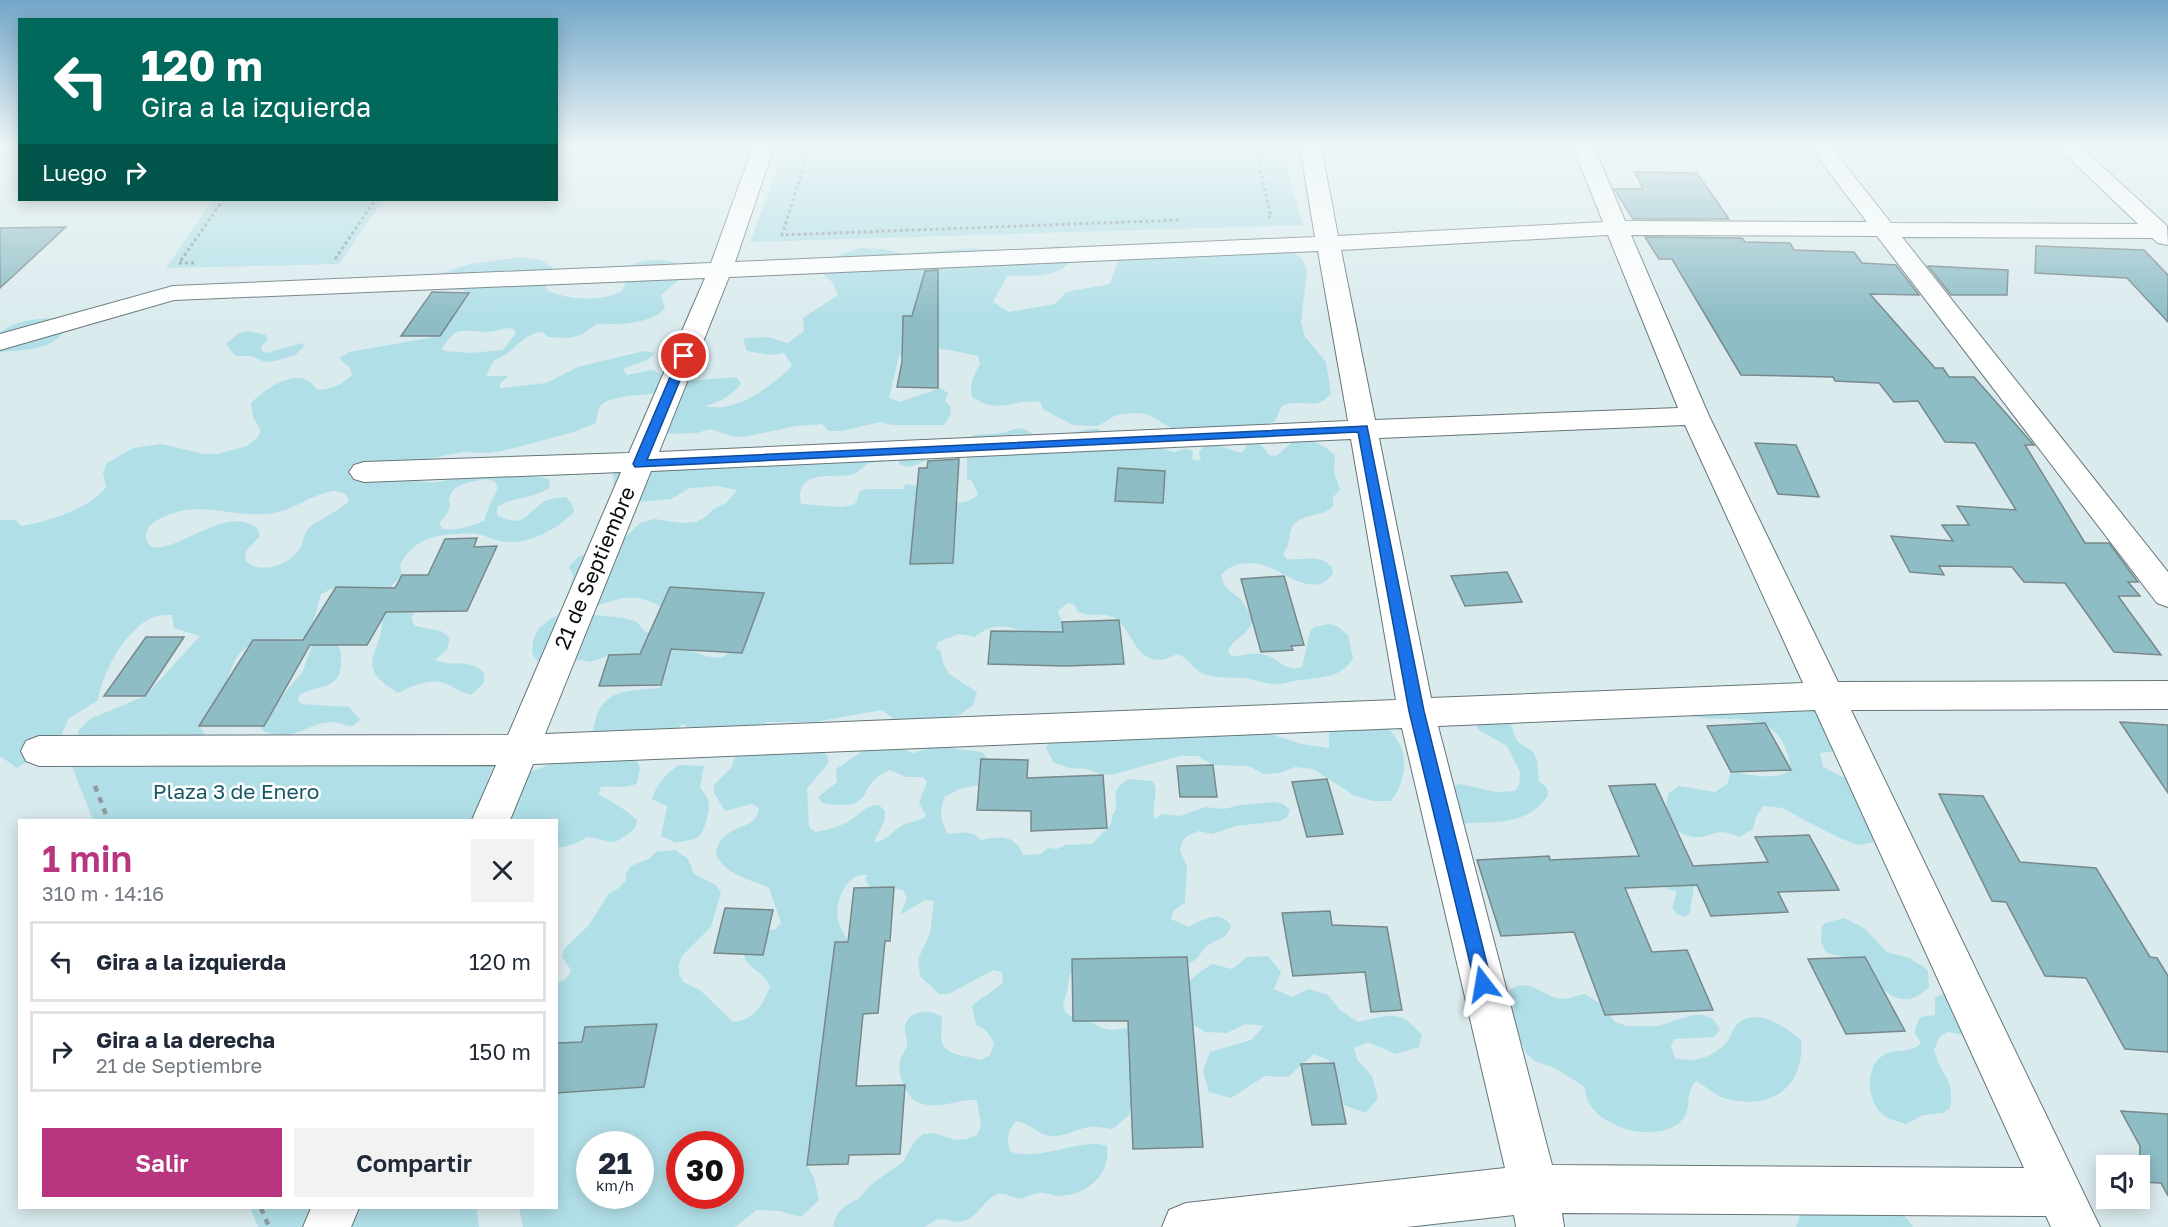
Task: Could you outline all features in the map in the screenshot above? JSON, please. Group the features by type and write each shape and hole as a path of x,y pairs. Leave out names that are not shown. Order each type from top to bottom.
{"street":[{"name":"21 de Septiembre","path":"491,819 720,270 744,204"},
{"path":"1321,204 1416,711 1537,1208"},
{"path":"1186,1227 1537,1208 2067,1210 1695,416 1608,204"},
{"path":"1865,204 2168,595"},
{"path":"2130,204 2138,212 2165,227"},
{"path":"0,342 173,293 1328,244 1618,228 2165,227"},
{"path":"364,472 639,464 1363,428 1695,416"},
{"path":"39,751 519,750 1416,711 1826,696 2168,695"},
{"path":"327,1227 335,1209"}],"path":[{"path":"203,262 179,263 220,204"},
{"path":"334,261 372,204"},
{"path":"792,204 782,235 1187,220"},
{"path":"1259,218 1271,217 1268,204"},
{"path":"92,779 108,819"},
{"path":"261,1209 268,1227"}],"green space":[{"path":"210,204 380,204 339,264 166,268"},
{"path":"764,204 1297,204 1303,225 750,242"},
{"path":"1061,246 1076,254 1063,268 1046,274 1007,276 993,302 1009,312 1055,304 1066,292 1110,284 1118,260 1132,252 1286,248 1301,258 1307,270 1301,322 1305,337 1326,362 1331,393 1314,404 1296,403 1282,406 1275,421 1266,426 1177,431 1147,414 1134,413 1116,415 1098,426 1073,425 1044,410 1040,402 998,406 972,397 971,388 980,364 978,356 948,350 917,349 899,356 889,398 900,402 940,388 948,393 945,401 951,408 950,416 944,425 892,425 880,422 842,431 829,431 822,424 796,426 744,437 731,436 710,429 697,433 657,434 685,381 736,377 741,383 734,392 705,406 728,406 764,390 792,366 784,353 770,355 747,351 743,338 768,337 788,343 804,331 803,318 838,295 833,283 822,273 821,261 861,248 884,249 904,254 972,248 1015,252"},
{"path":"522,257 541,260 553,268 546,286 548,291 586,298 605,297 622,291 625,284 624,270 637,263 660,260 682,265 680,279 661,295 665,307 653,317 634,322 597,324 581,335 568,338 548,337 543,332 536,333 523,340 501,358 494,360 486,376 508,376 500,384 500,388 546,383 578,367 644,351 655,353 647,360 623,369 627,375 652,370 669,378 661,392 610,400 599,408 596,423 571,433 502,451 462,452 419,461 413,478 425,482 494,475 550,479 549,488 543,492 503,503 497,507 497,515 505,519 521,520 542,503 555,498 566,497 572,504 574,512 544,534 517,542 500,541 475,534 440,536 417,544 400,565 402,575 392,585 393,593 420,606 411,617 415,626 441,631 450,638 447,650 435,660 477,668 484,672 484,683 471,695 444,683 432,681 414,685 398,693 384,683 372,666 382,618 357,588 336,587 321,594 312,626 319,633 343,639 338,645 341,654 340,672 333,682 300,694 298,700 301,704 349,707 360,720 353,726 331,722 321,723 291,734 283,735 263,731 261,726 279,699 302,673 313,643 307,638 267,640 248,646 242,651 232,667 218,703 199,725 205,734 200,740 78,737 78,731 90,719 145,696 200,636 174,628 172,615 162,615 153,617 133,631 110,664 98,700 68,719 58,743 17,768 0,756 0,520 16,520 21,526 79,508 99,495 106,487 103,472 107,463 133,448 161,444 204,454 217,454 247,446 257,438 261,430 253,417 251,403 277,384 285,380 300,378 308,381 318,390 332,387 352,375 350,368 339,358 349,352 440,336 446,329 445,323 469,296 469,293 461,290 437,289 436,275 470,264","holes":["514,329 516,333 503,350 470,353 444,351 442,348 452,336 460,331 487,332","485,479 494,481 498,487 485,520 464,528 443,529 439,523 448,511 452,492 470,482","335,491 346,494 349,501 310,527 300,548 293,556 272,567 257,567 245,560 246,551 260,536 257,528 245,522 216,525 161,547 150,546 146,539 148,529 152,524 176,512 204,509 245,514 274,513"]},
{"path":"64,317 67,326 62,334 47,345 0,352 0,332 9,327 31,320"},
{"path":"248,331 266,335 267,340 261,347 266,353 302,343 304,346 295,355 275,361 265,362 251,356 235,356 226,344 238,334"},
{"path":"1018,428 1048,438 1099,429 1100,433 1174,452 1187,449 1193,451 1192,459 1198,461 1201,458 1199,453 1203,447 1214,444 1243,452 1248,444 1259,444 1269,455 1276,456 1293,442 1301,440 1312,441 1327,448 1335,455 1334,472 1340,490 1333,497 1333,506 1329,510 1299,520 1294,524 1288,546 1283,554 1287,559 1321,560 1332,567 1333,573 1319,584 1311,584 1257,564 1230,567 1221,576 1224,584 1241,600 1253,619 1249,629 1233,643 1228,652 1232,656 1262,654 1290,668 1302,667 1310,632 1314,627 1329,624 1337,626 1348,635 1353,658 1348,665 1335,674 1280,684 1212,676 1198,671 1185,658 1177,654 1163,659 1152,659 1144,655 1120,622 1113,617 1082,613 1077,611 1075,605 1068,603 1058,611 1064,628 1062,633 1037,639 1013,628 998,627 990,628 975,637 959,634 938,642 936,648 941,652 943,663 949,674 977,692 973,705 961,714 928,722 894,719 882,710 815,722 766,722 759,729 689,728 683,724 658,745 593,732 596,718 607,700 624,692 660,688 669,653 607,656 590,662 582,660 538,662 532,653 533,640 539,628 552,618 567,612 624,618 637,622 644,631 685,643 693,651 705,656 721,658 734,650 652,602 639,598 623,598 591,607 567,598 573,576 569,566 578,557 621,541 640,523 655,519 681,523 696,522 713,509 726,503 737,490 718,486 690,488 671,499 628,503 614,490 613,472 739,465 749,469 763,465 888,458 883,462 868,464 852,475 825,476 809,480 803,485 800,493 801,504 842,507 853,505 857,501 859,492 866,489 904,489 905,484 914,485 942,498 960,503 978,494 972,481 967,479 967,456 936,457 908,467 899,464 899,459 975,435 1002,433"},
{"path":"1816,708 1836,751 1820,753 1823,767 1874,793 1883,832 1874,842 1858,845 1837,837 1782,808 1763,806 1756,817 1753,829 1739,837 1721,832 1692,837 1677,831 1672,826 1667,812 1668,794 1679,786 1715,792 1727,784 1731,772 1777,776 1791,770 1785,747 1776,733 1763,724 1747,720 1694,717 1676,712"},
{"path":"1509,720 1517,741 1533,752 1537,760 1539,781 1546,787 1548,795 1540,805 1521,817 1497,822 1460,823 1452,786 1460,784 1496,792 1515,791 1519,785 1520,772 1507,746 1477,729 1477,723"},
{"path":"1335,722 1387,725 1401,747 1404,757 1404,771 1398,790 1391,801 1373,801 1355,796 1313,769 1295,767 1280,773 1263,774 1249,766 1213,765 1198,756 1180,756 1115,774 1103,775 1053,762 1046,748 1052,735 1257,730 1302,744 1329,748 1329,734"},
{"path":"948,745 956,749 982,752 991,764 985,784 959,789 945,797 941,816 943,825 948,834 970,833 981,840 1006,838 1016,843 1023,855 1041,854 1048,848 1057,849 1065,845 1092,844 1111,824 1116,810 1116,792 1119,786 1128,779 1153,781 1156,791 1155,819 1162,814 1180,816 1205,807 1224,809 1275,802 1283,804 1290,810 1287,817 1280,821 1236,826 1212,834 1199,831 1187,836 1182,842 1180,851 1187,866 1185,903 1173,911 1171,919 1189,927 1211,917 1217,917 1227,921 1231,926 1226,935 1206,947 1196,959 1189,963 1078,969 1070,974 1063,1002 1065,1012 1073,1018 1084,1018 1102,1028 1112,1030 1133,1027 1135,1095 1129,1115 1113,1129 1088,1127 1056,1136 1042,1134 1016,1121 1009,1132 1008,1143 1011,1152 1024,1154 1049,1152 1086,1144 1107,1146 1105,1165 1096,1181 1080,1192 1070,1195 1038,1193 1025,1198 1016,1198 998,1194 971,1218 961,1222 943,1219 925,1227 835,1227 833,1225 838,1213 846,1205 858,1199 874,1182 903,1162 914,1142 923,1134 934,1133 955,1140 977,1135 981,1126 977,1100 940,1105 924,1104 913,1099 906,1090 899,1066 907,1045 905,1024 912,1015 918,1013 937,1014 942,1017 942,1044 950,1052 981,1060 990,1055 994,1045 988,1033 976,1025 972,1006 1003,982 1002,972 993,970 949,994 939,994 920,976 918,959 930,934 934,901 925,900 900,915 907,898 903,890 876,890 868,884 865,878 868,875 861,875 848,883 838,905 838,920 848,942 814,1143 807,1165 814,1178 819,1200 801,1217 779,1211 757,1210 735,1227 523,1227 519,1209 558,1209 558,982 567,978 571,970 562,957 564,949 589,925 609,893 619,888 626,880 626,873 631,866 650,858 656,852 675,850 688,859 694,874 716,885 721,892 711,927 682,956 679,974 683,982 700,990 733,1022 746,1019 760,1006 770,987 763,976 749,965 744,955 744,948 765,930 775,930 781,923 769,888 726,868 716,855 724,837 752,821 757,816 759,808 752,804 725,811 714,793 714,785 731,768 736,755 823,751 828,757 828,763 807,789 809,827 815,832 833,828 849,821 867,808 879,805 885,811 885,819 874,842 879,841 903,825 926,816 919,803 927,782 923,777 906,777 890,770 872,782 864,796 852,804 822,803 818,797 837,782 836,769 864,750 891,746 914,753 931,747"},
{"path":"559,757 638,762 640,769 637,783 624,787 601,787 598,794 637,820 635,828 621,839 612,842 587,837 569,846 558,847 558,819 503,819 499,815 526,774 552,763"},
{"name":"Plaza 3 de Enero","path":"70,762 494,765 472,819 93,819"},
{"path":"679,765 704,766 700,787 707,798 709,809 700,835 694,839 676,843 661,836 667,806 652,799 662,779"},
{"path":"1657,885 1694,885 1690,912 1686,917 1677,914 1672,907 1677,892"},
{"path":"1844,918 1864,928 1887,952 1909,958 1928,970 1929,987 1917,996 1905,999 1895,997 1848,959 1826,952 1821,943 1822,926"},
{"path":"1268,956 1281,972 1274,989 1292,997 1309,989 1328,995 1340,1010 1358,1022 1386,1016 1400,1017 1414,1026 1422,1035 1419,1047 1396,1054 1368,1042 1354,1048 1358,1061 1372,1076 1378,1098 1366,1113 1344,1105 1334,1063 1314,1054 1288,1077 1265,1076 1231,1098 1209,1092 1203,1071 1210,1052 1251,1040 1264,1026 1245,1024 1227,1033 1205,1032 1187,1021 1182,988 1212,964 1232,969 1247,957"},
{"path":"1526,985 1560,999 1585,994 1601,1004 1615,1022 1627,1026 1658,1026 1693,1015 1703,1015 1713,1019 1720,1030 1714,1037 1674,1039 1671,1047 1675,1058 1689,1060 1709,1056 1729,1040 1735,1027 1742,1020 1760,1017 1778,1024 1801,1040 1801,1056 1797,1071 1782,1091 1771,1098 1758,1101 1743,1102 1723,1098 1696,1081 1690,1092 1687,1112 1680,1122 1668,1129 1654,1132 1622,1128 1596,1112 1588,1100 1585,1087 1555,1068 1535,1061 1526,1053 1502,994 1517,986"},
{"path":"1949,990 1971,1036 1948,1032 1940,1036 1934,1050 1951,1090 1950,1108 1943,1113 1923,1115 1906,1124 1889,1118 1880,1112 1870,1091 1870,1075 1876,1061 1887,1053 1917,1047 1921,1043 1914,1032 1920,1017 1935,1015 1935,998"},
{"path":"1809,1189 1900,1210 1913,1227 1796,1227"},
{"path":"250,1209 477,1209 479,1227 258,1227"}],"building":[{"path":"1624,204 1719,204 1729,219 1633,219"},
{"path":"66,227 0,288 0,228"},
{"path":"1645,237 1742,238 1745,242 1790,243 1794,250 1854,252 1862,263 1896,265 1919,295 1870,294 1935,368 1943,368 1949,377 1974,377 2034,445 2025,445 2085,543 2109,543 2138,582 2128,582 2140,596 2118,596 2161,655 2114,652 2065,583 2024,582 2012,567 1939,566 1944,575 1910,572 1891,536 1953,541 1942,525 1969,525 1957,506 2016,510 1975,443 1945,442 1918,401 1894,402 1879,383 1835,381 1833,377 1741,375 1672,259 1659,259"},
{"path":"2036,246 2144,250 2168,275 2168,322 2127,278 2035,273"},
{"path":"1928,266 2008,270 2007,295 1951,295"},
{"path":"938,270 938,388 897,387 902,362 903,316 912,316 925,271"},
{"path":"432,292 469,293 440,336 401,336"},
{"path":"1755,443 1796,445 1819,497 1778,494"},
{"path":"959,459 953,563 910,564 919,468 927,468 928,461"},
{"path":"1118,468 1165,471 1163,503 1115,501"},
{"path":"477,538 474,547 497,546 467,611 386,612 367,645 310,645 264,726 199,726 253,640 303,640 336,587 395,588 402,575 428,575 445,539"},
{"path":"1507,572 1522,602 1465,606 1451,576"},
{"path":"1284,576 1304,645 1291,646 1293,650 1261,652 1241,579"},
{"path":"670,587 764,593 742,653 671,649 661,685 599,686 609,655 640,654"},
{"path":"1119,620 1124,664 1065,666 988,664 991,631 1063,632 1062,622"},
{"path":"146,637 184,637 145,696 104,696"},
{"path":"2120,722 2168,725 2168,793"},
{"path":"1765,723 1791,770 1731,772 1707,726"},
{"path":"981,759 1028,760 1027,778 1103,775 1107,828 1031,831 1031,811 977,810"},
{"path":"1213,765 1217,797 1180,797 1177,766"},
{"path":"1327,779 1343,834 1307,837 1292,782"},
{"path":"1655,784 1693,866 1768,862 1755,837 1809,835 1839,890 1778,892 1788,912 1711,916 1697,885 1625,888 1652,952 1687,950 1713,1010 1605,1015 1574,932 1501,936 1477,860 1549,856 1550,860 1639,856 1609,786"},
{"path":"1939,794 1983,796 2020,862 2096,868 2150,957 2157,958 2168,976 2168,1052 2125,1049 2086,978 2045,976 2006,902 1992,901"},
{"path":"894,887 890,941 885,941 878,1013 863,1014 856,1086 905,1085 900,1154 849,1155 848,1164 807,1165 835,942 848,942 854,888"},
{"path":"725,908 773,910 763,955 714,953"},
{"path":"1330,911 1332,925 1387,927 1402,1010 1371,1012 1365,972 1293,976 1282,913"},
{"path":"1187,957 1203,1147 1133,1149 1128,1021 1073,1021 1072,959"},
{"path":"1865,957 1905,1031 1846,1034 1808,959"},
{"path":"657,1024 644,1087 558,1093 558,1043 582,1042 585,1027"},
{"path":"1334,1063 1346,1124 1312,1125 1301,1064"},
{"path":"2121,1111 2168,1114 2168,1196 2161,1183 2150,1182 2150,1155 2140,1155 2140,1146"}],"route":[{"path":"684,356 639,464 1363,428 1416,711 1483,984"}]}
